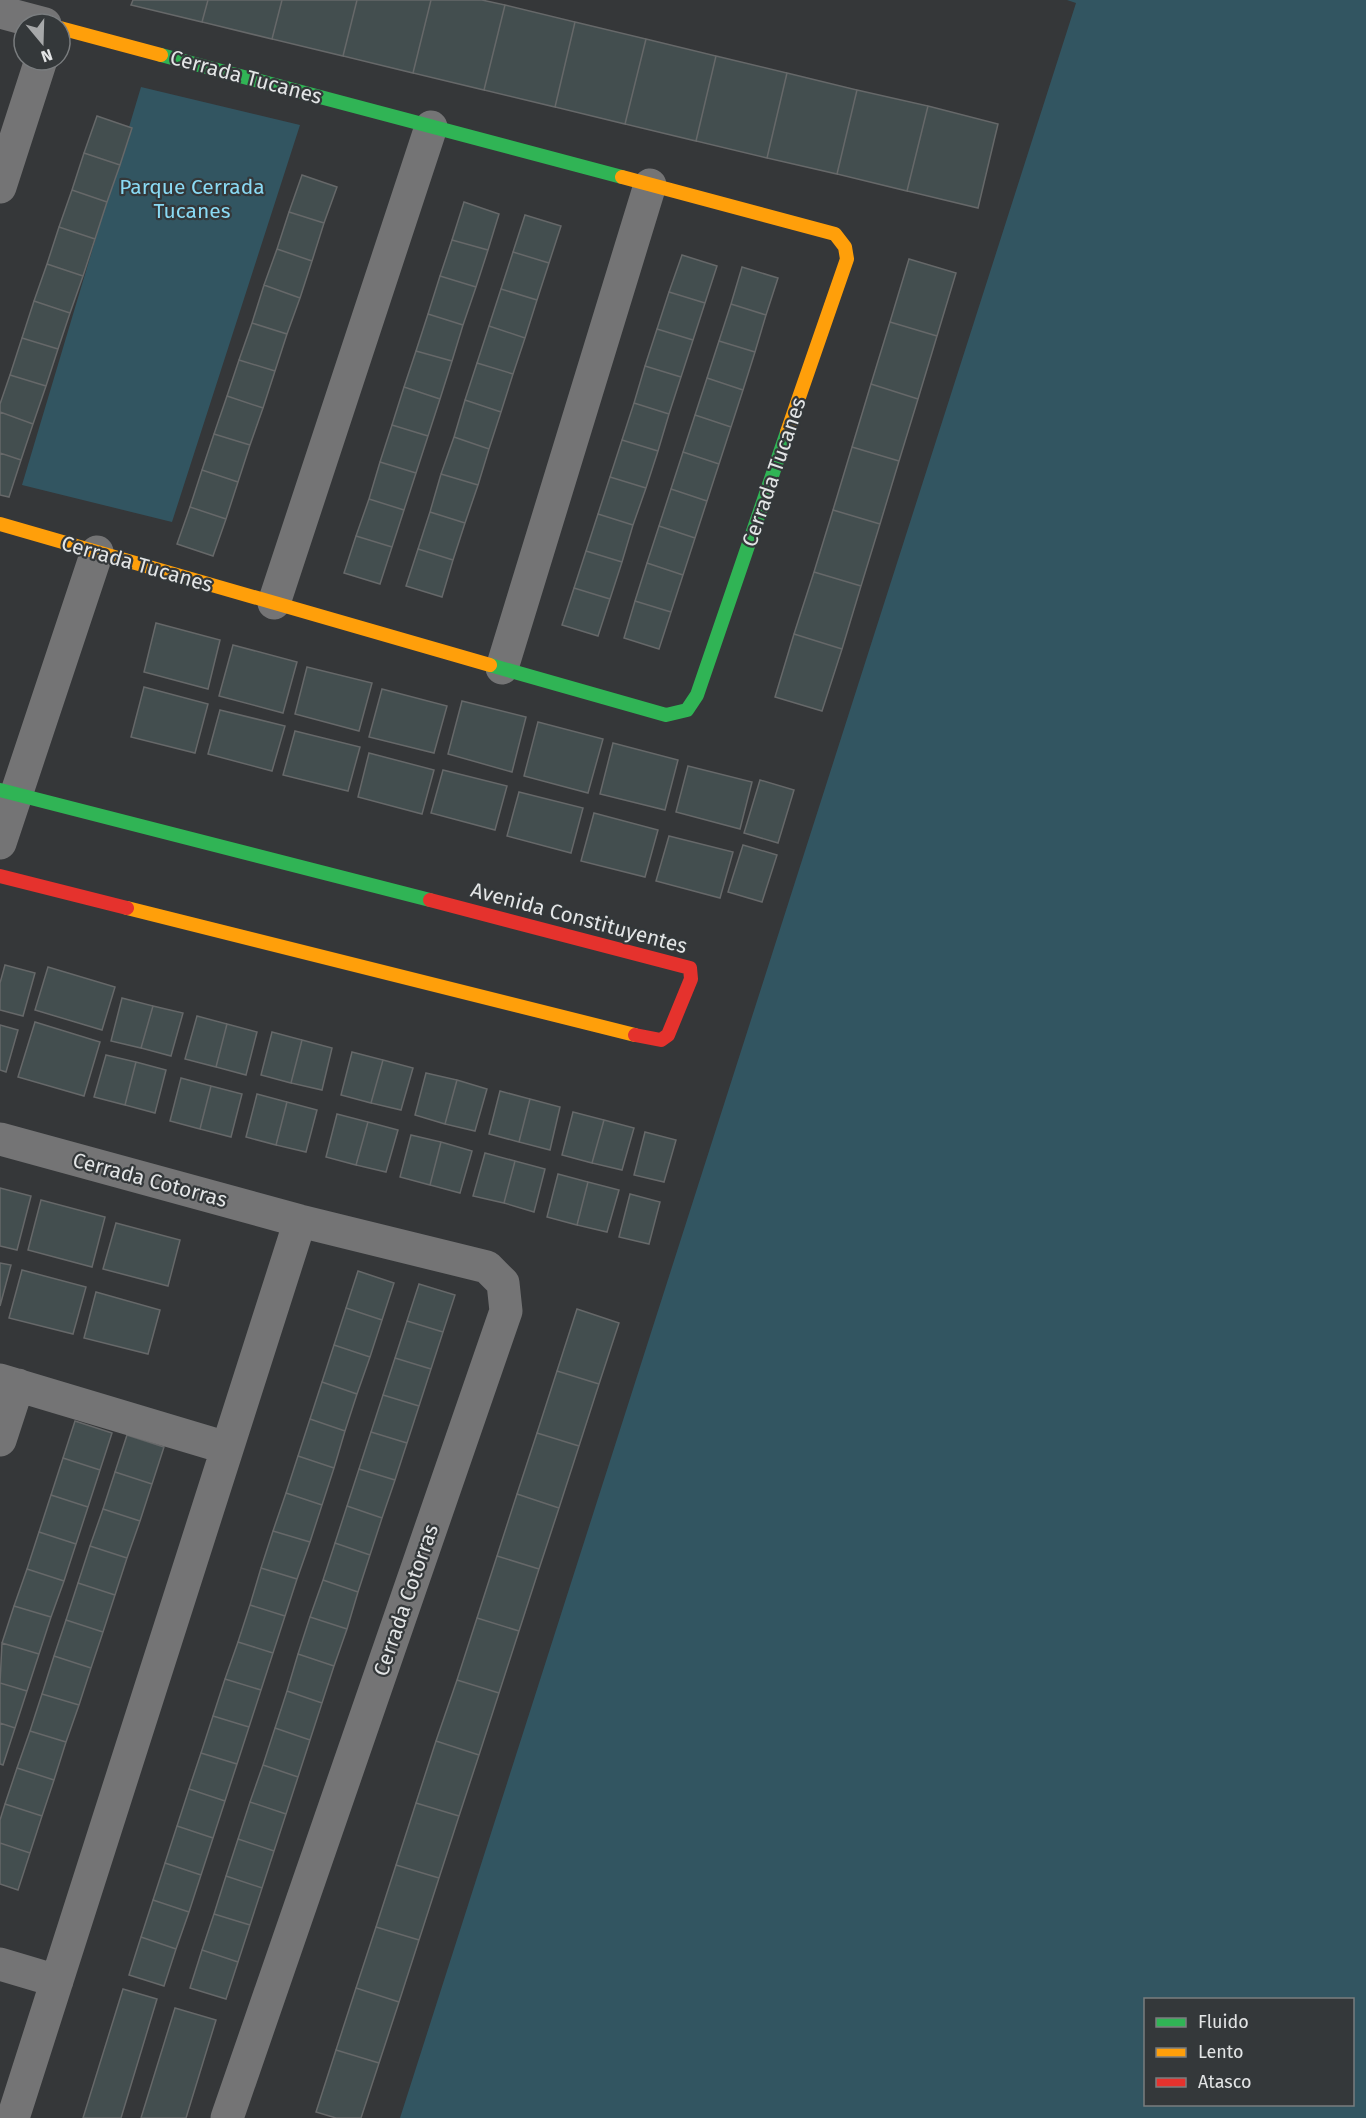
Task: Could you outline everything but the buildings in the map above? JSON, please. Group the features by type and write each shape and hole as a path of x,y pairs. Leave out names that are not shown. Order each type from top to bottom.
{"street":[{"name":"Cerrada Tucanes","path":"0,524 666,715 687,710 696,695 847,259 845,247 835,234 72,31"},
{"path":"0,187 37,72"},
{"path":"274,603 431,127"},
{"path":"502,668 650,185"},
{"path":"0,843 9,793 97,552"},
{"name":"Avenida Constituyentes","path":"0,876 653,1040 661,1040 668,1035 691,979 690,968 680,964 9,793"},
{"name":"Cerrada Cotorras","path":"0,1139 300,1221 488,1267 502,1283 506,1311 227,2118"},
{"path":"13,2118 300,1221"},
{"path":"0,1440 9,1382 227,1448"},
{"path":"0,1964 57,1981"}],"green space":[{"path":"1067,0 1366,0 1366,2118 400,2118 1076,3"},
{"name":"Parque Cerrada Tucanes","path":"141,87 300,125 172,522 22,485"}],"traffic: fast":[{"path":"161,55 622,177"},
{"path":"490,665 666,715 687,710 697,695 787,432"},
{"path":"0,790 430,900"}],"traffic: slow":[{"path":"72,31 161,55"},
{"path":"622,177 835,234 845,247 847,259 787,432"},
{"path":"0,524 490,665"},
{"path":"127,908 635,1035"}],"traffic: jam":[{"path":"0,876 127,908"},
{"path":"430,900 690,968 691,979 668,1035 661,1040 635,1035"}]}
